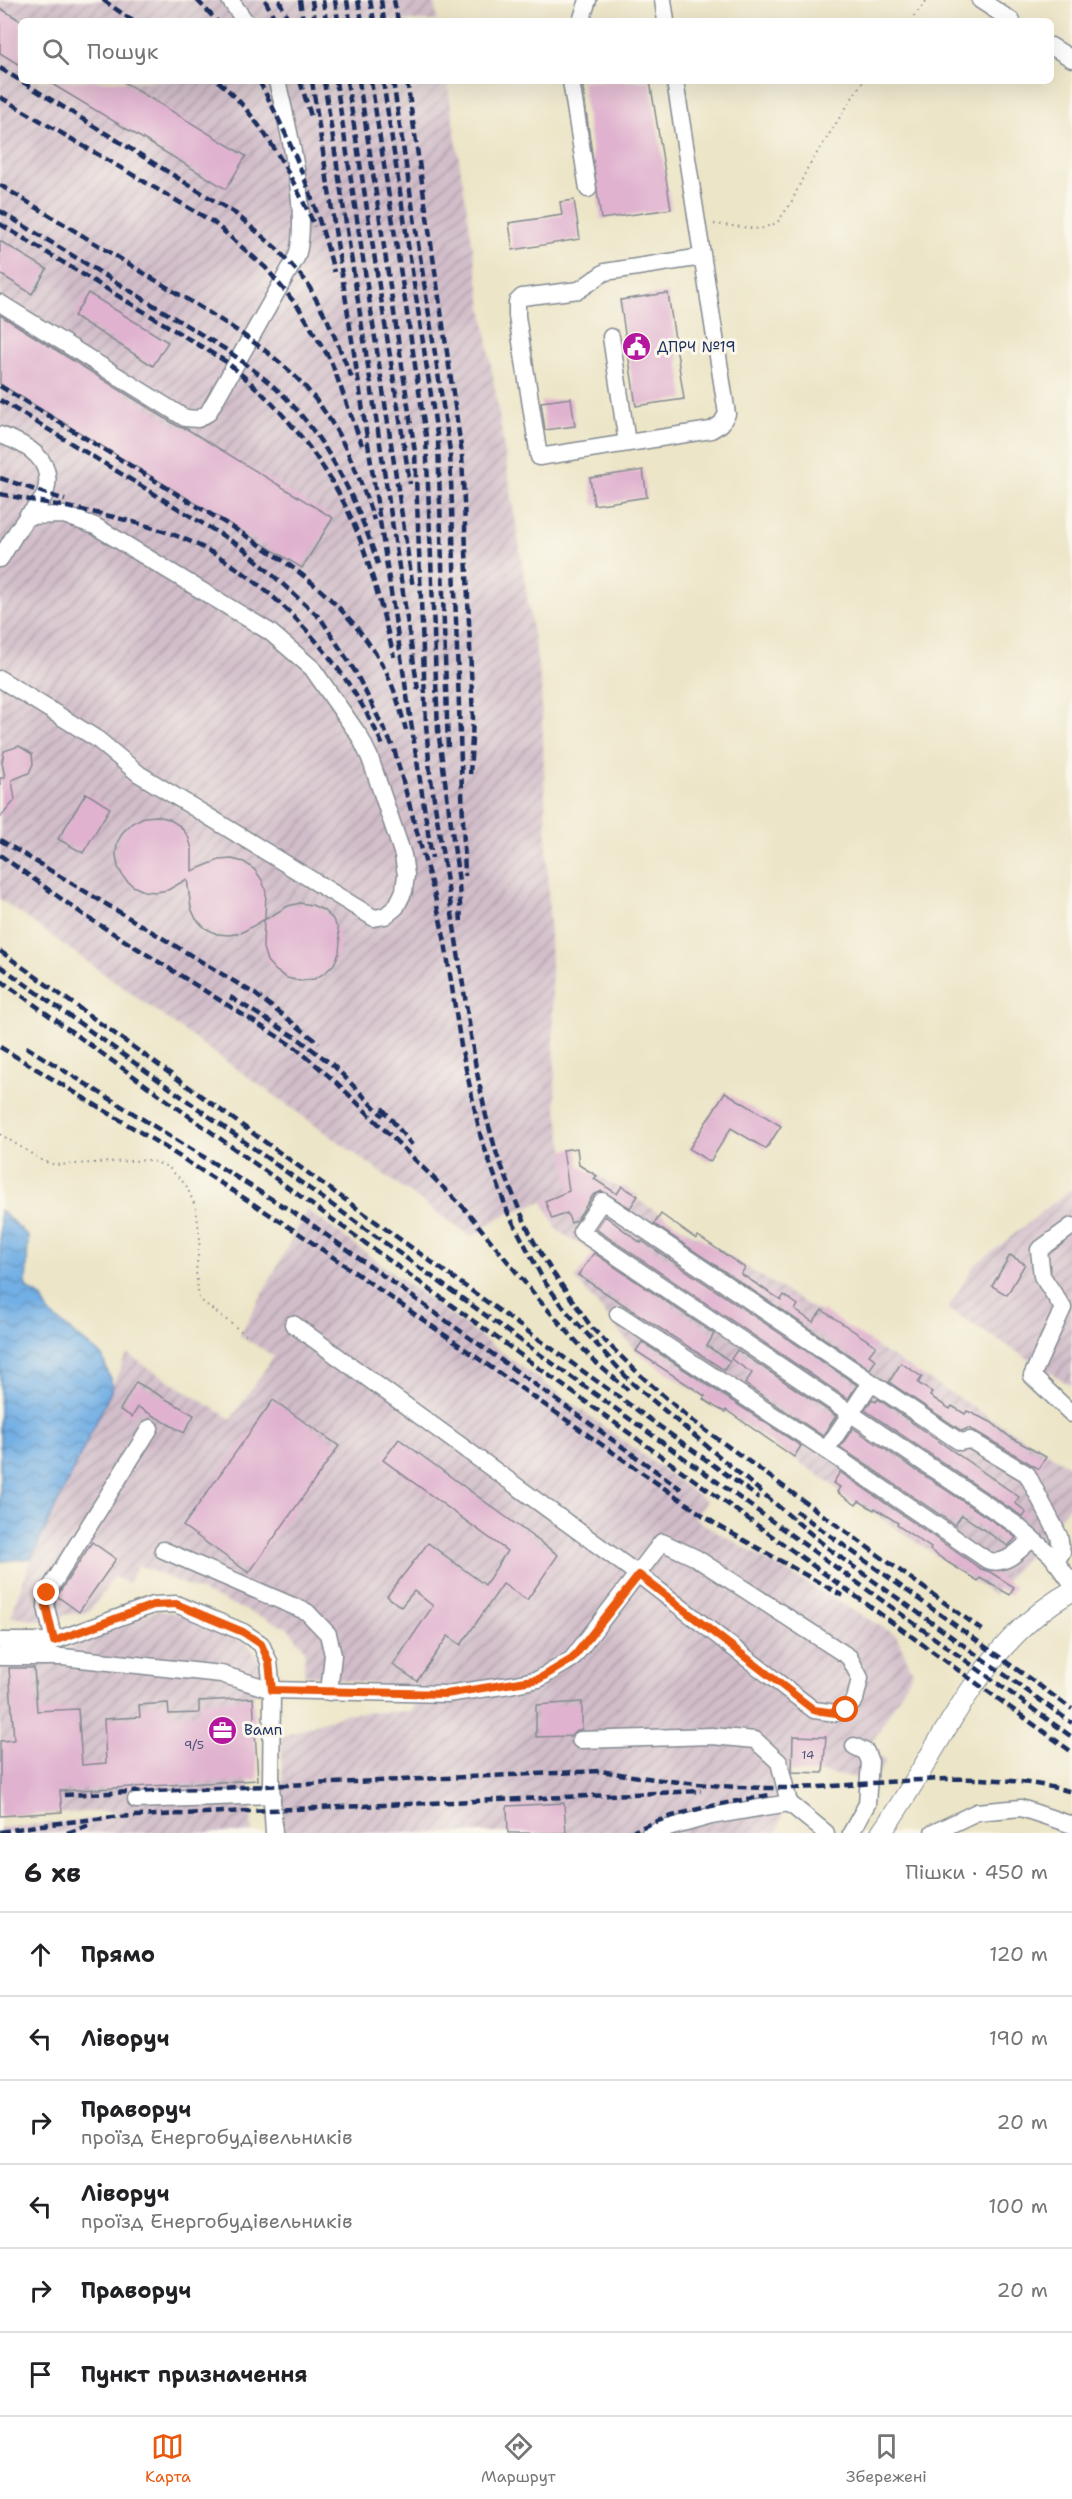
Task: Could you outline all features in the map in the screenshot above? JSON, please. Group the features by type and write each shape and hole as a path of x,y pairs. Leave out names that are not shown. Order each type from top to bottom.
{"main road":[{"path":"881,1833 966,1700 998,1655 1032,1618 1069,1594"}],"street":[{"path":"230,0 243,18"},
{"path":"582,18 588,0"},
{"path":"663,0 666,18"},
{"path":"980,0 1007,18"},
{"path":"1054,48 1072,59"},
{"path":"0,303 185,418 198,419 208,414 297,256 302,241 302,217 287,119 278,84"},
{"path":"571,84 588,189"},
{"path":"675,84 727,414 721,424 711,430 539,457 517,316 517,302 522,297 579,290 605,272 702,256"},
{"path":"611,337 627,443"},
{"path":"0,435 38,453 46,470 47,480 45,494 27,516 0,559"},
{"path":"0,679 97,739 139,774 374,918 385,916 396,907 404,891 406,875 403,855 370,758 360,737 312,668 270,632 95,526 64,514 27,516"},
{"path":"1056,1562 1062,1552 1059,1536 1027,1474 969,1440 960,1442 870,1384 602,1201 581,1232 1015,1524 1056,1562 1069,1594"},
{"path":"1072,1227 1039,1250 1042,1276 1063,1308 1032,1376 1072,1414"},
{"path":"618,1314 826,1449 987,1560 1006,1561 1032,1539"},
{"path":"0,1657 62,1657 221,1674 272,1690 446,1694 539,1679 572,1659 639,1575 662,1542 696,1558 849,1657 860,1678 855,1700 846,1710 836,1713 814,1710 639,1575 293,1324"},
{"path":"826,1449 870,1384"},
{"path":"54,1641 46,1606 47,1593 150,1428"},
{"path":"163,1550 307,1612 328,1634 333,1655 329,1692"},
{"path":"0,1641 54,1641 153,1605 176,1604 243,1632 261,1644 269,1662 272,1690 274,1833"},
{"path":"0,1668 32,1656"},
{"path":"580,1740 712,1736 756,1740 779,1762 789,1803 826,1833"},
{"path":"851,1833 867,1803 870,1762 866,1752 854,1746"},
{"path":"136,1800 272,1796"},
{"path":"650,1833 711,1816 789,1803"},
{"path":"933,1833 977,1812 1021,1808 1072,1825"}],"path":[{"path":"912,18 927,0"},
{"path":"698,227 717,224 760,229 777,223 791,203 807,169 861,84"},
{"path":"0,1134 43,1161 55,1165 150,1160 168,1167 186,1185 196,1208 200,1239 196,1272 199,1299 246,1335"}],"shaded area":[{"path":"0,0 434,0 437,18 18,18 18,84 447,84 541,685 556,1104 570,1182 594,1173 1072,1468 1072,1503 994,1595 636,1351 575,1278 596,1254 558,1231 542,1201 502,1216 471,1237 0,899"},
{"path":"1072,1188 1072,1386 948,1309 973,1267"},
{"path":"307,1210 706,1501 695,1519 896,1635 913,1672 869,1748 886,1761 874,1780 823,1773 790,1772 786,1802 777,1833 284,1833 281,1736 348,1713 412,1711 416,1690 304,1674 305,1649 288,1628 138,1565 128,1583 114,1577 89,1612 64,1615 58,1623 11,1617 31,1558 127,1354 231,1419 274,1356 240,1336"},
{"path":"156,1610 181,1614 249,1645 262,1666 253,1698 249,1781 252,1833 0,1833 0,1828 113,1817 112,1811 0,1816 0,1646 66,1649"}],"water":[{"path":"0,1210 28,1236 26,1288 41,1297 50,1314 102,1356 113,1387 31,1558 2,1561 0,1560"}],"building":[{"path":"0,8 18,19 18,64 0,53"},
{"path":"52,84 127,84 246,156 226,189"},
{"path":"582,84 650,84 671,209 601,219"},
{"path":"574,200 580,239 513,250 509,223 562,215 560,202"},
{"path":"0,241 47,269 32,294 0,274"},
{"path":"88,293 168,342 153,366 74,316"},
{"path":"668,293 684,399 636,406 620,300"},
{"path":"0,315 179,427 187,429 333,518 302,568 0,384"},
{"path":"571,398 575,426 545,430 541,402"},
{"path":"643,470 647,497 594,505 590,478"},
{"path":"19,746 32,754 33,764 29,773 12,780 15,800 0,818 0,778 5,778 2,762 4,751"},
{"path":"86,793 110,808 83,853 58,839"},
{"path":"157,816 169,819 180,826 188,836 192,849 192,871 219,860 232,859 244,862 255,870 266,892 265,919 241,933 217,934 205,928 196,919 191,908 187,879 168,890 156,892 144,891 133,886 124,878 118,867 117,843 132,823 144,817"},
{"path":"300,903 323,910 332,918 338,929 340,941 339,953 334,964 325,973 314,979 300,981 287,978 276,971 267,961 263,948 264,920 288,906"},
{"path":"725,1092 781,1126 766,1149 731,1128 710,1162 689,1149"},
{"path":"577,1148 579,1165 597,1176 594,1179 617,1194 622,1186 638,1196 630,1208 602,1191 593,1195 576,1221 571,1223 567,1213 552,1219 545,1201 569,1191 563,1150"},
{"path":"661,1214 696,1239 698,1236 745,1268 741,1274 781,1300 784,1295 798,1305 795,1310 813,1322 822,1310 876,1346 869,1355 876,1360 870,1369 654,1224"},
{"path":"605,1216 641,1243 642,1241 857,1385 848,1399 596,1229"},
{"path":"594,1253 714,1334 707,1346 730,1361 724,1370 578,1275"},
{"path":"1010,1255 1025,1264 1007,1295 992,1286"},
{"path":"642,1342 801,1446 794,1457 726,1410 725,1412 703,1399 705,1396 636,1351"},
{"path":"737,1350 836,1416 823,1436 745,1384 752,1373 731,1359"},
{"path":"901,1363 922,1377 918,1383 932,1392 930,1396 950,1409 952,1406 965,1414 967,1411 991,1422 1010,1437 1046,1457 1039,1469 975,1431 968,1428 962,1431 889,1382"},
{"path":"136,1382 194,1415 184,1433 138,1407 132,1417 120,1410"},
{"path":"872,1399 876,1402 878,1399 1019,1497 1015,1503 1026,1513 1023,1517 865,1410"},
{"path":"273,1400 339,1446 249,1573 183,1526"},
{"path":"853,1428 1016,1538 1008,1546 962,1515 955,1525 840,1447"},
{"path":"399,1439 558,1555 527,1600 503,1584 461,1645 448,1636 417,1681 393,1665 433,1606 414,1591 401,1607 387,1596 428,1543 485,1585 507,1551 383,1460"},
{"path":"840,1472 981,1569 1014,1587 1010,1595 980,1578 978,1581 949,1563 875,1508 874,1510 859,1501 856,1505 837,1492 840,1487 833,1483"},
{"path":"92,1542 116,1559 79,1612 57,1596"},
{"path":"9,1668 34,1668 37,1711 78,1709 82,1765 106,1763 104,1719 140,1717 139,1705 168,1703 169,1714 199,1713 199,1701 253,1698 258,1780 60,1791 62,1812 0,1816 0,1741 14,1740"},
{"path":"582,1702 582,1729 570,1736 536,1737 536,1705"},
{"path":"793,1736 826,1737 823,1773 792,1772"},
{"path":"564,1803 566,1833 508,1833 507,1806"}],"railway":[{"path":"103,0 129,18"},
{"path":"197,0 214,18"},
{"path":"265,0 274,18"},
{"path":"279,0 288,18"},
{"path":"300,0 303,18"},
{"path":"312,0 315,18"},
{"path":"323,0 326,18"},
{"path":"335,0 338,18"},
{"path":"347,0 350,18"},
{"path":"358,0 361,18"},
{"path":"370,0 373,18"},
{"path":"381,0 384,18"},
{"path":"394,0 397,18"},
{"path":"0,68 18,79"},
{"path":"26,84 236,214 276,248 306,281 328,321 352,378"},
{"path":"221,84 249,112 274,148 315,226"},
{"path":"260,84 302,174 320,222 334,272"},
{"path":"301,84 311,116"},
{"path":"312,84 432,858"},
{"path":"324,84 418,690"},
{"path":"336,84 413,588"},
{"path":"347,84 410,484"},
{"path":"359,84 415,452 430,773 476,1068 497,1155 533,1240 551,1270 592,1328 639,1374 690,1419 985,1632"},
{"path":"371,84 426,436 438,730 459,882 461,925"},
{"path":"383,84 438,441 448,749"},
{"path":"393,84 450,451 465,876"},
{"path":"407,84 462,454 473,719 470,776"},
{"path":"0,97 213,222 266,268 299,308 331,361 362,445"},
{"path":"0,185 226,324 265,350 282,365 312,395 332,423 356,471 374,520"},
{"path":"0,211 225,349 280,392 303,417 342,476 362,519 378,564"},
{"path":"0,224 225,361 266,397 319,461 347,509 369,564 394,657"},
{"path":"0,386 234,528 291,566 318,588 364,637 383,666 394,689 406,730"},
{"path":"0,400 243,548 321,619 356,673 394,749 435,897 445,942 461,1046 481,1138 508,1213 544,1281 567,1312 632,1383 829,1549 1072,1723"},
{"path":"0,478 65,500"},
{"path":"0,494 90,512 156,529 209,551 241,571 271,595 325,652 348,683 383,746"},
{"path":"0,840 255,994 319,1043"},
{"path":"0,855 84,915 296,1048 336,1082 464,1208 539,1300 594,1361 628,1390"},
{"path":"0,951 759,1498"},
{"path":"0,966 1072,1737"},
{"path":"0,980 1072,1752"},
{"path":"230,997 300,1040 334,1066 383,1116"},
{"path":"0,1047 163,1146 297,1232 717,1525 843,1596"},
{"path":"26,1047 304,1219 681,1489"},
{"path":"382,1108 412,1145"},
{"path":"796,1511 1072,1709"},
{"path":"64,1795 601,1771 736,1787 791,1788 913,1780 978,1779 1041,1785 1072,1792"},
{"path":"0,1832 113,1817 701,1791"},
{"path":"630,1833 680,1814 769,1795"},
{"path":"67,1833 90,1825"}],"place":[{"name":"ДПРЧ №19","path":"636,347"},
{"name":"Вамп","path":"223,1730"}],"route":[{"path":"47,1593 46,1606 54,1641 153,1605 176,1604 243,1632 261,1644 269,1662 272,1690 446,1694 539,1679 572,1659 639,1575 814,1710 836,1713 846,1710"}]}
